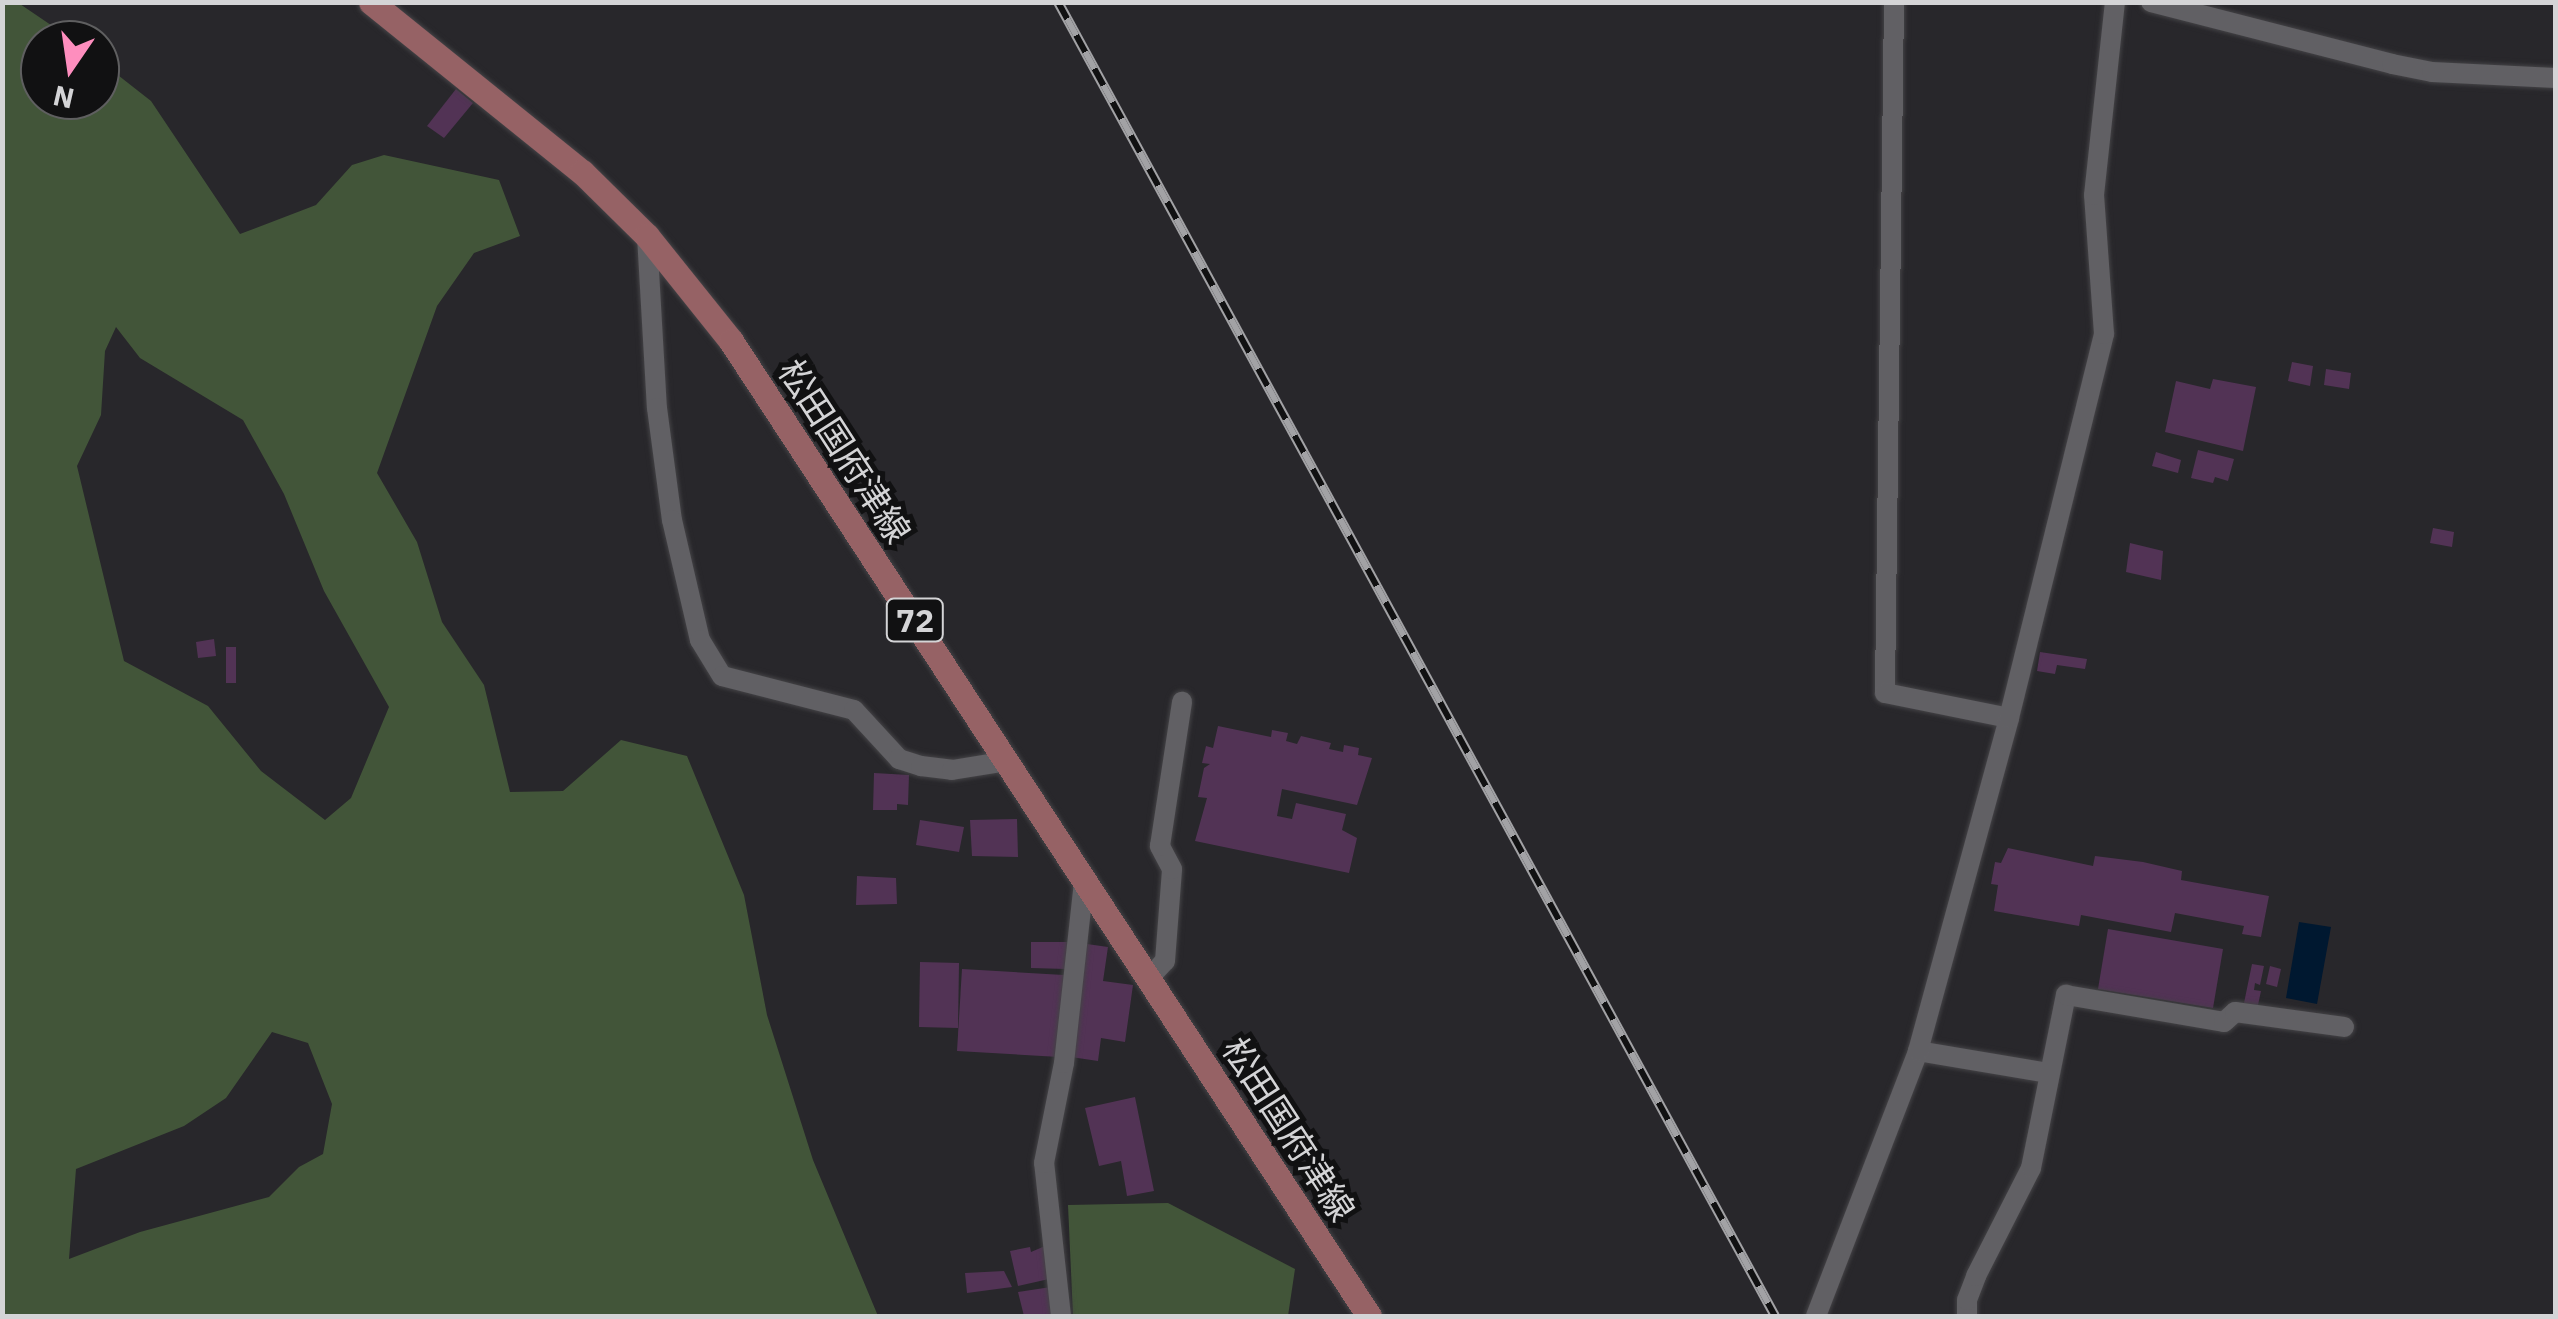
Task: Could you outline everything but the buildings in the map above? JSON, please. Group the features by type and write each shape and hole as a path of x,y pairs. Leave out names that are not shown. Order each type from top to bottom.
{"main road":[{"name":"松田国府津線","path":"371,2 582,172 647,236 731,341 1368,1316"}],"street":[{"path":"1894,2 1885,693 2009,718"},
{"path":"1816,1316 1918,1051 2009,718 2104,334 2094,195 2115,2"},
{"path":"2151,2 2432,72 2556,78"},
{"path":"647,236 657,408 672,520 700,640 722,676 854,710 899,758 921,766 952,770 1008,761"},
{"path":"1149,978 1165,961 1172,869 1160,846 1182,702"},
{"path":"1061,1316 1044,1163 1064,1063 1084,882"},
{"path":"1968,1316 1967,1300 1976,1276 2031,1168 2066,995 2224,1022 2235,1012 2344,1028"},
{"path":"1918,1051 2048,1073"}],"green space":[{"path":"17,2 44,20 20,20 20,120 120,120 120,77 151,101 240,234 316,205 352,165 384,155 499,180 520,236 474,253 437,306 377,473 417,542 442,622 484,685 510,792 563,791 621,740 687,756 744,895 767,1015 813,1160 878,1316 3,1316 2,3","holes":["116,327 140,358 243,420 284,494 324,591 389,707 351,798 325,820 261,771 208,706 124,661 77,466 101,415 105,351","272,1032 308,1043 332,1104 323,1154 299,1167 269,1197 140,1232 69,1259 76,1169 184,1126 226,1098"]},
{"path":"1168,1203 1295,1269 1288,1316 1073,1316 1068,1205"}],"water":[{"path":"2299,922 2331,927 2317,1004 2286,998"}],"railway":[{"path":"1058,2 1775,1316"}]}
